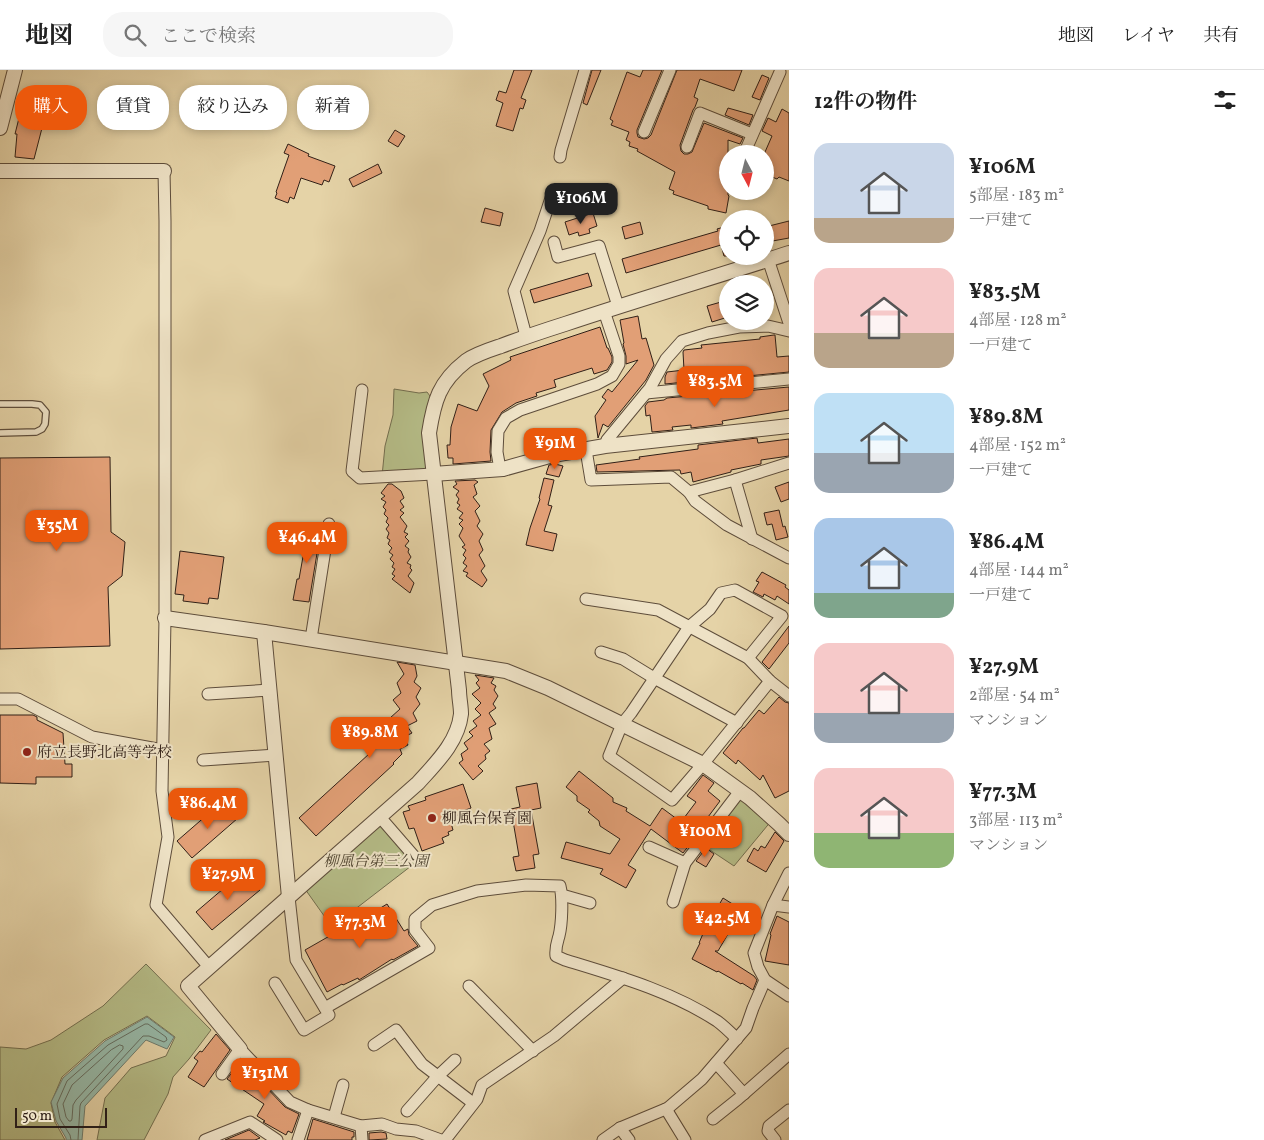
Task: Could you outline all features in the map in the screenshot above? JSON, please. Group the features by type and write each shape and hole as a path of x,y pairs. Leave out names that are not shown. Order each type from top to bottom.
{"street":[{"path":"0,128 15,70"},
{"path":"560,157 585,70"},
{"path":"644,132 670,70"},
{"path":"748,145 782,74"},
{"path":"687,147 700,113 752,134"},
{"path":"0,171 164,171 165,618 162,791 168,838 156,905 209,967"},
{"path":"526,336 514,291 540,231 553,192"},
{"path":"554,242 558,257 611,243"},
{"path":"599,246 618,306"},
{"path":"774,258 789,252"},
{"path":"441,1140 416,1131 396,1129 382,1124 361,1126 308,1110 290,1102 240,1049 188,986 418,783 444,754 456,733 461,713 429,432 432,410 438,393 450,376 467,360 526,336 752,265"},
{"path":"770,265 789,323"},
{"path":"500,469 497,452 498,432 506,418 520,410 597,384 612,376 619,364 619,356 604,311"},
{"path":"606,446 607,440 646,393 666,359 682,341 708,333 739,327 768,326 789,331"},
{"path":"646,393 789,378"},
{"path":"362,390 352,471 360,478 500,469 554,455 606,446 789,426"},
{"path":"586,450 591,480 671,477 689,492 696,501 727,525 789,558"},
{"path":"689,492 789,463"},
{"path":"735,480 752,539"},
{"path":"311,639 329,524"},
{"path":"748,658 782,616 735,590 721,592 710,609 689,627 622,724 609,756 672,800 770,681"},
{"path":"586,599 658,610 748,658 770,681 789,696"},
{"path":"165,618 311,639 506,671 548,688 703,764 772,817 789,834"},
{"path":"264,632 296,960 329,1015 304,1030 275,983"},
{"path":"601,652 623,659 736,723"},
{"path":"208,694 270,690"},
{"path":"0,699 18,700 92,736 163,750"},
{"path":"202,760 276,755"},
{"path":"674,902 685,863 740,791"},
{"path":"380,817 413,855"},
{"path":"648,847 685,863"},
{"path":"789,873 772,905 754,953 758,967 765,980 789,996"},
{"path":"325,1008 429,948 414,930 414,919 432,905 477,892 526,885 560,886 562,895 560,934 555,950 556,956 674,997 718,1022 737,1039"},
{"path":"562,895 590,903"},
{"path":"772,905 789,907"},
{"path":"445,1140 477,1099 482,1085 554,1036 623,978"},
{"path":"604,1140 620,1128 666,1109 702,1079 746,1028 752,1008 765,980"},
{"path":"469,986 533,1050"},
{"path":"374,1045 396,1030 422,1064 473,1103"},
{"path":"222,1074 240,1049"},
{"path":"713,1119 789,1054"},
{"path":"407,1111 455,1060"},
{"path":"716,1062 744,1094"},
{"path":"334,1117 343,1085"},
{"path":"666,1109 685,1140"},
{"path":"298,1140 308,1110"},
{"path":"775,1140 768,1132 769,1126 789,1110"},
{"path":"205,1140 250,1122 277,1140"},
{"path":"361,1126 362,1140"},
{"path":"620,1128 629,1140"}],"lane":[{"path":"0,404 40,405 46,412 45,424 42,429 36,432 0,433"}],"green space":[{"path":"394,389 419,393 427,392 433,400 431,473 382,476 385,446 393,415"},
{"path":"741,794 772,820 734,866 701,844"},
{"name":"柳風台第三公園","path":"380,823 415,863 332,927 305,889"},
{"path":"146,964 211,1030 173,1077 168,1094 144,1140 97,1140 105,1098 131,1068 166,1056 175,1037 147,1016 104,1040 62,1077 51,1103 55,1122 65,1140 0,1140 0,1047 26,1049 51,1040 103,1006"}],"water":[{"path":"147,1017 174,1037 167,1049 146,1040 85,1106 82,1140 66,1140 56,1121 51,1102 63,1078 105,1041"}],"building":[{"path":"514,70 532,70 521,98 526,100 523,109 520,108 513,131 496,126 503,103 496,100 499,91 506,93"},
{"path":"592,70 601,70 587,105 583,103"},
{"path":"643,70 662,70 637,130 638,137 644,139 651,135 677,70 742,70 734,91 700,79 694,97 698,99 680,145 681,151 684,154 692,152 704,123 743,138 740,144 728,140 728,145 719,145 719,200 728,200 727,210 719,211 708,209 708,206 673,194 674,191 669,189 675,172 637,151 638,149 629,146 630,142 626,140 629,132 611,125 613,121 610,119 627,72 640,77"},
{"path":"762,75 769,78 760,100 752,97"},
{"path":"728,108 753,115 749,125 725,115"},
{"path":"782,109 789,113 789,181 779,177 777,179 774,178 774,145 768,145 772,136 762,131 768,118 776,122"},
{"path":"16,130 42,130 34,159 15,157 17,134 15,134"},
{"path":"395,130 405,136 398,147 388,141"},
{"path":"288,144 309,154 308,156 335,166 329,182 324,180 322,185 301,178 294,199 290,197 288,203 275,198 289,155 284,153"},
{"path":"378,164 382,173 353,187 349,179"},
{"path":"485,208 503,213 500,226 481,222"},
{"path":"593,213 597,226 589,229 590,233 579,236 578,232 569,235 565,222"},
{"path":"789,221 789,238 774,241 774,225"},
{"path":"640,222 643,234 625,239 622,227"},
{"path":"719,228 719,246 626,273 622,259 718,231 717,229"},
{"path":"588,273 592,286 534,303 530,290"},
{"path":"719,303 719,320 712,322 707,306"},
{"path":"638,316 642,339 646,338 654,365 646,380 608,427 603,424 598,438 595,416 606,400 602,397 608,389 612,392 638,360 626,364 620,320"},
{"path":"600,327 612,357 612,362 607,370 594,374 592,368 554,380 556,387 536,393 537,396 516,403 502,412 491,430 491,461 453,464 453,458 448,458 447,445 450,445 451,427 458,404 477,411 489,386 483,374 511,360 510,357"},
{"path":"775,335 777,357 789,356 789,372 665,384 667,372 684,370 684,350 702,348 701,345 760,339 760,337"},
{"path":"789,387 789,410 722,421 723,424 691,428 691,425 672,427 673,430 652,432 650,415 646,416 645,406 648,402 667,398"},
{"path":"757,438 758,443 789,439 789,456 761,460 761,464 731,470 731,472 693,482 691,472 681,474 680,470 597,472 596,465 698,449 698,445"},
{"path":"110,457 111,532 125,542 122,576 108,587 110,646 0,649 0,458"},
{"path":"549,465 563,466 559,477 546,474"},
{"path":"544,478 554,480 548,505 552,506 544,531 557,534 553,551 526,545 540,499"},
{"path":"475,480 478,482 474,485 477,494 473,497 480,506 475,511 480,521 477,526 483,534 479,541 483,550 479,555 485,566 481,571 487,580 482,587 466,576 468,573 463,571 467,566 463,563 466,558 463,555 466,550 462,547 465,545 459,536 463,528 459,524 463,520 459,518 463,513 457,509 460,505 457,503 459,499 456,495 459,491 453,487 457,484 455,481"},
{"path":"789,482 789,499 781,502 775,487"},
{"path":"388,484 392,484 401,491 404,498 400,501 404,507 400,510 404,513 400,517 407,526 404,532 408,534 405,537 409,541 405,546 409,549 408,552 411,557 407,563 411,565 410,568 412,570 408,576 414,583 410,593 392,579 395,576 392,574 395,569 392,567 394,563 390,559 393,555 389,552 392,548 388,544 390,540 387,538 389,533 386,529 389,525 386,522 388,518 384,514 386,510 383,507 386,502 381,499 385,496 381,493"},
{"path":"779,510 783,527 785,526 788,537 776,540 772,524 767,525 764,513"},
{"path":"304,527 321,529 309,602 293,600 304,551 300,551"},
{"path":"180,551 224,557 218,599 209,598 208,604 183,601 184,595 175,594"},
{"path":"762,572 786,585 785,587 789,590 789,604 777,596 775,600 764,594 763,597 753,592 759,582 756,581"},
{"path":"789,626 789,643 769,669 762,662"},
{"path":"397,662 415,665 417,676 414,682 421,688 416,697 420,704 413,713 417,721 407,726 412,733 404,737 408,745 400,749 402,754 394,764 316,836 299,818 393,732 388,727 394,721 390,718 400,709 393,700 401,693 397,683 404,674"},
{"path":"475,675 494,678 491,683 496,686 494,690 498,696 493,704 496,708 489,713 496,724 489,728 492,739 484,744 490,751 485,755 486,759 478,766 483,771 473,780 459,763 463,760 461,754 468,749 464,743 473,736 469,732 477,726 473,721 481,715 475,709 481,703 472,694 480,688 476,683 479,680"},
{"path":"779,697 789,703 789,791 775,798 763,775 760,780 738,760 736,764 723,753 759,710 764,714"},
{"path":"0,715 33,715 37,717 37,720 63,733 65,764 72,764 72,777 36,777 36,784 0,783"},
{"path":"579,771 613,798 613,802 627,808 626,811 650,826 662,808 681,822 696,802 687,796 703,775 714,783 708,791 720,801 683,853 651,829 628,865 636,870 626,888 600,874 603,869 561,858 566,842 610,854 620,839 600,826 599,821 588,812 590,810 577,801 577,796 566,787"},
{"path":"537,783 541,808 531,810 539,854 533,855 535,868 516,871 513,857 519,856 511,809 520,807 516,787"},
{"path":"463,784 471,808 455,816 457,821 451,823 453,830 448,832 449,835 442,838 444,843 422,851 414,828 409,829 403,812 410,810 408,806 426,800 425,797"},
{"path":"223,801 238,818 192,858 177,841"},
{"path":"775,832 784,841 766,872 747,861 754,848 758,851 761,846 765,848"},
{"path":"706,848 714,854 706,867 696,861"},
{"path":"244,871 260,890 212,930 196,912"},
{"path":"723,898 742,910 718,951 715,951 754,976 757,980 753,990 692,959 705,929"},
{"path":"387,904 404,931 408,929 409,935 418,946 392,959 359,980 358,978 342,984 327,992 305,950 347,926 348,928"},
{"path":"777,916 789,922 789,965 765,961 770,934"},
{"path":"216,1034 230,1050 204,1087 188,1077 198,1061 194,1058 200,1051 202,1052"},
{"path":"241,1061 285,1107 299,1114 292,1133 288,1131 286,1135 263,1122 265,1121 257,1116 264,1104 227,1079"},
{"path":"313,1119 354,1132 354,1137 352,1137 352,1140 307,1140"},
{"path":"249,1130 260,1138 255,1140 225,1140"},
{"path":"369,1133 386,1133 387,1139 369,1140"}],"place":[{"name":"府立長野北高等学校","path":"27,752"},
{"name":"柳風台保育園","path":"432,818"}]}
